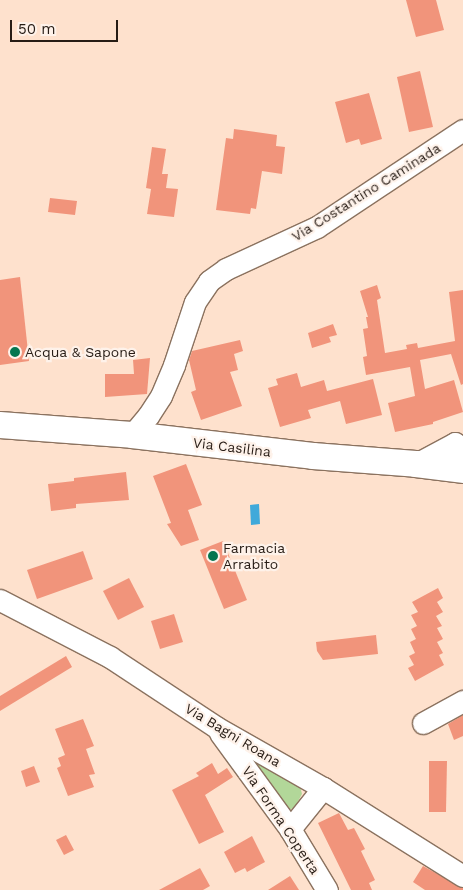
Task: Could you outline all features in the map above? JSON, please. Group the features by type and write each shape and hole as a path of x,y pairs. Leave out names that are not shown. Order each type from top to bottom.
{"main road":[{"name":"Via Casilina","path":"0,425 132,436 463,470"}],"street":[{"name":"Via Costantino Caminada","path":"132,436 161,396 174,365 195,302 209,281 226,269 317,226 463,130"},
{"path":"416,464 460,443"},
{"name":"Via Bagni Roana","path":"0,600 110,657 216,727 323,788 463,876"},
{"path":"423,723 463,701"},
{"name":"Via Forma Coperta","path":"216,727 290,829 327,890"},
{"path":"290,829 323,788"}],"green space":[{"path":"244,752 300,786 302,794 295,807 289,810"}],"water":[{"path":"259,504 260,524 251,525 250,505"}],"building":[{"path":"406,0 436,0 444,30 416,37"},
{"path":"420,71 433,127 409,132 397,77"},
{"path":"369,93 382,139 361,145 359,139 346,143 335,102"},
{"path":"234,129 277,135 276,146 285,147 282,174 262,171 256,209 251,208 250,214 216,210 226,138 233,139"},
{"path":"152,147 166,149 162,174 168,174 166,188 178,189 174,217 147,214 151,189 146,188"},
{"path":"50,198 77,201 75,215 48,212"},
{"path":"20,277 29,361 0,365 0,280"},
{"path":"377,285 381,298 377,300 385,353 407,349 406,345 417,343 418,348 455,341 449,292 463,290 463,384 461,385 451,354 420,360 425,389 454,380 463,412 433,422 433,424 395,432 388,403 415,396 410,367 366,375 363,357 367,356 363,329 368,328 366,317 368,317 360,291"},
{"path":"333,324 337,335 329,337 331,342 312,348 308,333"},
{"path":"240,340 243,351 234,354 238,370 230,372 242,406 201,420 191,392 196,390 189,360 192,351"},
{"path":"150,358 147,394 105,397 105,374 134,374 133,360"},
{"path":"297,373 301,387 324,380 327,391 373,379 382,415 346,424 340,401 308,410 311,418 280,427 268,388 278,385 276,379"},
{"path":"186,464 202,505 188,510 199,540 181,546 167,524 171,523 153,476"},
{"path":"126,472 129,500 76,504 76,508 51,511 48,484 74,481 74,478"},
{"path":"223,541 247,600 224,609 200,550"},
{"path":"83,551 93,579 37,599 27,570"},
{"path":"129,578 144,607 118,620 103,591"},
{"path":"438,588 443,598 437,602 443,612 436,616 442,626 437,628 443,639 437,642 443,653 439,655 444,665 415,681 408,668 414,665 409,656 415,653 410,642 416,639 411,629 417,626 411,615 418,612 412,602"},
{"path":"174,614 183,642 160,649 151,621"},
{"path":"376,635 378,654 323,660 317,651 316,642"},
{"path":"66,656 72,667 0,711 0,696"},
{"path":"463,715 463,736 454,740 448,724"},
{"path":"83,719 94,746 86,749 95,774 89,775 94,787 68,796 57,768 61,766 58,758 65,755 55,729"},
{"path":"429,761 447,761 446,812 429,812"},
{"path":"212,763 218,774 227,768 233,777 205,795 224,832 199,844 172,790 199,776 196,773"},
{"path":"34,766 40,782 26,787 21,771"},
{"path":"339,813 348,830 354,828 365,849 361,851 375,880 369,883 372,890 351,890 318,823"},
{"path":"66,835 74,850 64,855 56,840"},
{"path":"252,836 265,862 247,872 245,868 235,873 224,852"},
{"path":"423,866 463,888 463,890 425,890 413,882"},
{"path":"200,868 210,886 203,890 159,890"},
{"path":"290,876 299,890 268,890"}],"place":[{"name":"Acqua & Sapone","path":"15,352"},
{"name":"Farmacia Arrabito","path":"213,556"}]}
